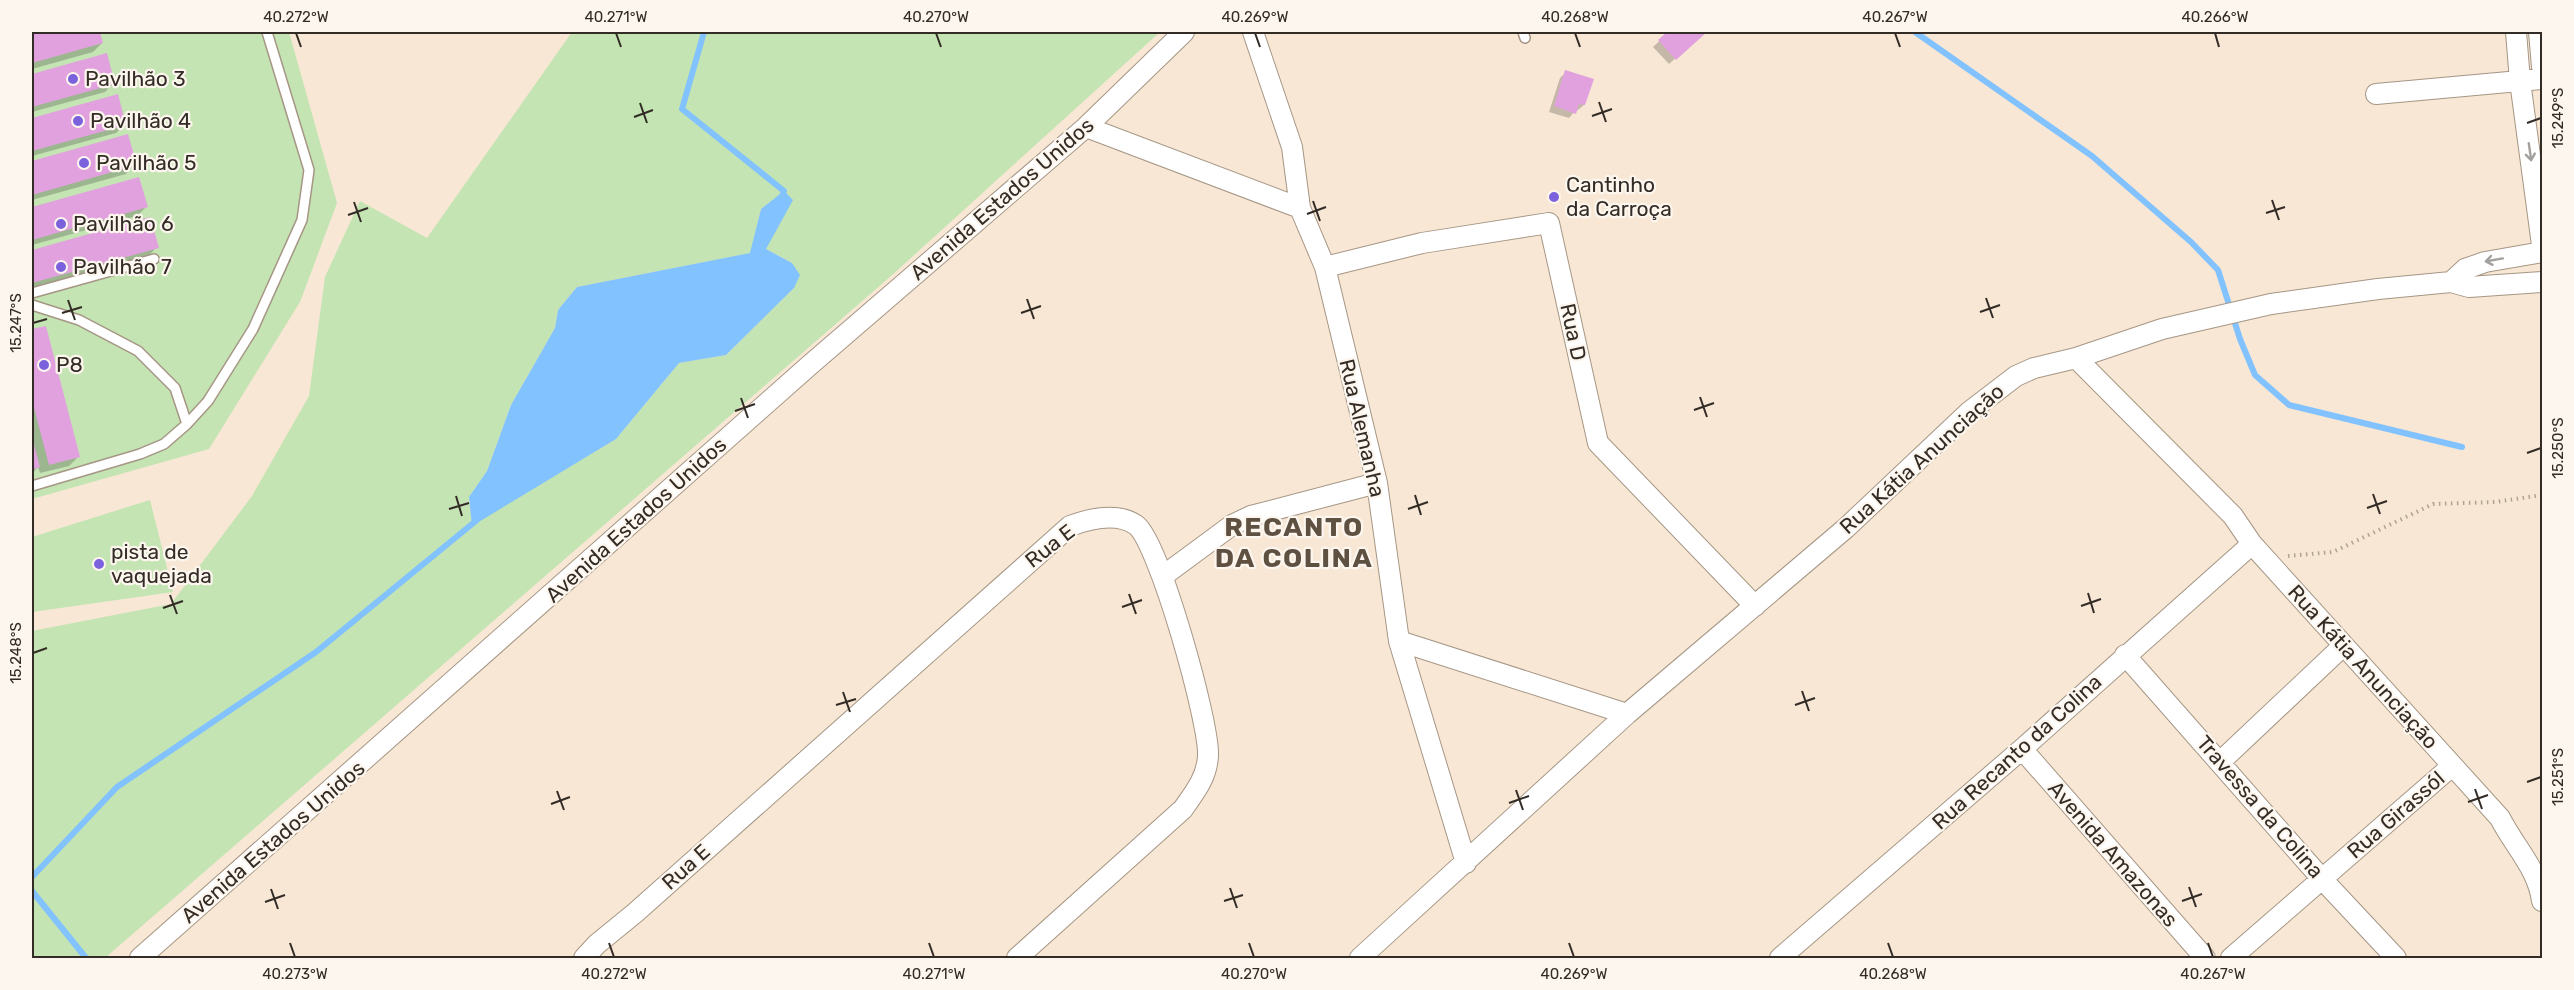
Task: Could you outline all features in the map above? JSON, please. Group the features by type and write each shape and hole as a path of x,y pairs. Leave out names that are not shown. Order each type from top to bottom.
{"street":[{"name":"Avenida Estados Unidos","path":"140,958 811,364 1086,127 1184,32"},
{"name":"Rua Alemanha","path":"1253,32 1292,147 1300,208 1325,267 1377,483 1399,640 1466,863"},
{"path":"2516,32 2520,81 2542,244"},
{"path":"2539,32 2542,68"},
{"path":"2376,94 2542,79"},
{"path":"1086,127 1300,208"},
{"name":"Rua D","path":"1325,267 1422,243 1549,223 1598,443 1755,606"},
{"path":"2451,282 2465,269 2485,262 2542,252"},
{"path":"2076,358 2162,329 2271,304 2378,289 2451,282 2469,287 2542,282"},
{"name":"Rua Kátia Anunciação","path":"1360,958 1627,714 1846,528 1969,412 2016,376 2034,368 2076,358 2233,516 2258,551 2500,818 2525,857 2542,892"},
{"path":"1163,576 1232,525 1251,516 1377,483"},
{"name":"Rua E","path":"584,958 597,944 636,913 1070,526 1089,519 1123,520 1135,525 1147,536 1163,576 1201,712 1208,753 1206,769 1198,788 1183,809 1017,958"},
{"name":"Rua Recanto da Colina","path":"1780,958 2022,749 2125,655 2258,551"},
{"path":"1399,640 1627,714"},
{"path":"2220,762 2343,646"},
{"name":"Travessa da Colina","path":"2125,655 2322,879 2396,958"},
{"name":"Avenida Amazonas","path":"2022,749 2205,958"},
{"name":"Rua Girassól","path":"2231,958 2452,766"}],"lane":[{"path":"32,486 140,454 164,444 187,424 208,400 253,329 302,220 309,170 267,32"},
{"path":"32,293 154,259"},
{"path":"32,305 79,320 138,351 175,388 187,424"}],"path":[{"path":"2258,551 2333,552 2433,504 2495,502 2542,495"}],"green space":[{"path":"32,32 289,32 337,203 300,302 209,449 32,499"},
{"path":"572,32 1160,32 891,276 105,958 32,958 32,631 171,604 252,496 309,396 325,277 360,201 427,238","holes":["785,191 766,249 792,263 794,288 726,355 679,363 616,439 472,525 469,497 487,471 511,405 555,328 558,310 577,287 751,253 761,209"]},
{"name":"pista de vaquejada","path":"150,500 173,592 32,612 32,537"}],"water":[{"path":"784,191 793,200 766,249 792,263 800,275 794,288 726,355 679,363 616,439 472,526 469,497 487,471 511,405 555,328 558,310 577,287 750,253 761,209"}],"building":[{"path":"32,32 100,32 103,43 32,63"},
{"path":"1667,32 1707,32 1676,60 1658,40"},
{"name":"Pavilhão 3","path":"107,53 115,84 32,107 32,74"},
{"path":"1565,70 1594,79 1585,105 1579,104 1576,114 1554,106"},
{"name":"Pavilhão 4","path":"118,94 126,125 32,151 32,118"},
{"name":"Pavilhão 5","path":"128,134 137,165 32,195 32,161"},
{"name":"Pavilhão 6","path":"139,177 148,207 32,240 32,207"},
{"name":"Pavilhão 7","path":"150,217 159,248 32,283 32,250"},
{"name":"P8","path":"46,326 80,457 49,465 32,400 32,329"},
{"path":"32,437 40,467 32,470"}],"waterway":[{"path":"704,32 682,109 784,191 782,196"},
{"path":"1915,32 2092,156 2191,242 2218,270 2240,339 2255,375 2289,405 2462,447"},
{"path":"32,877 117,787 316,652 477,520"},
{"path":"32,891 86,958"}],"place":[{"name":"Pavilhão 3","path":"73,79"},
{"name":"Pavilhão 4","path":"78,121"},
{"name":"Pavilhão 5","path":"84,163"},
{"name":"Cantinho da Carroça","path":"1554,197"},
{"name":"Pavilhão 6","path":"61,224"},
{"name":"Pavilhão 7","path":"61,267"},
{"name":"P8","path":"44,365"},
{"name":"pista de vaquejada","path":"99,564"}],"district":[{"name":"RECANTO DA COLINA","path":"1294,542"}]}
